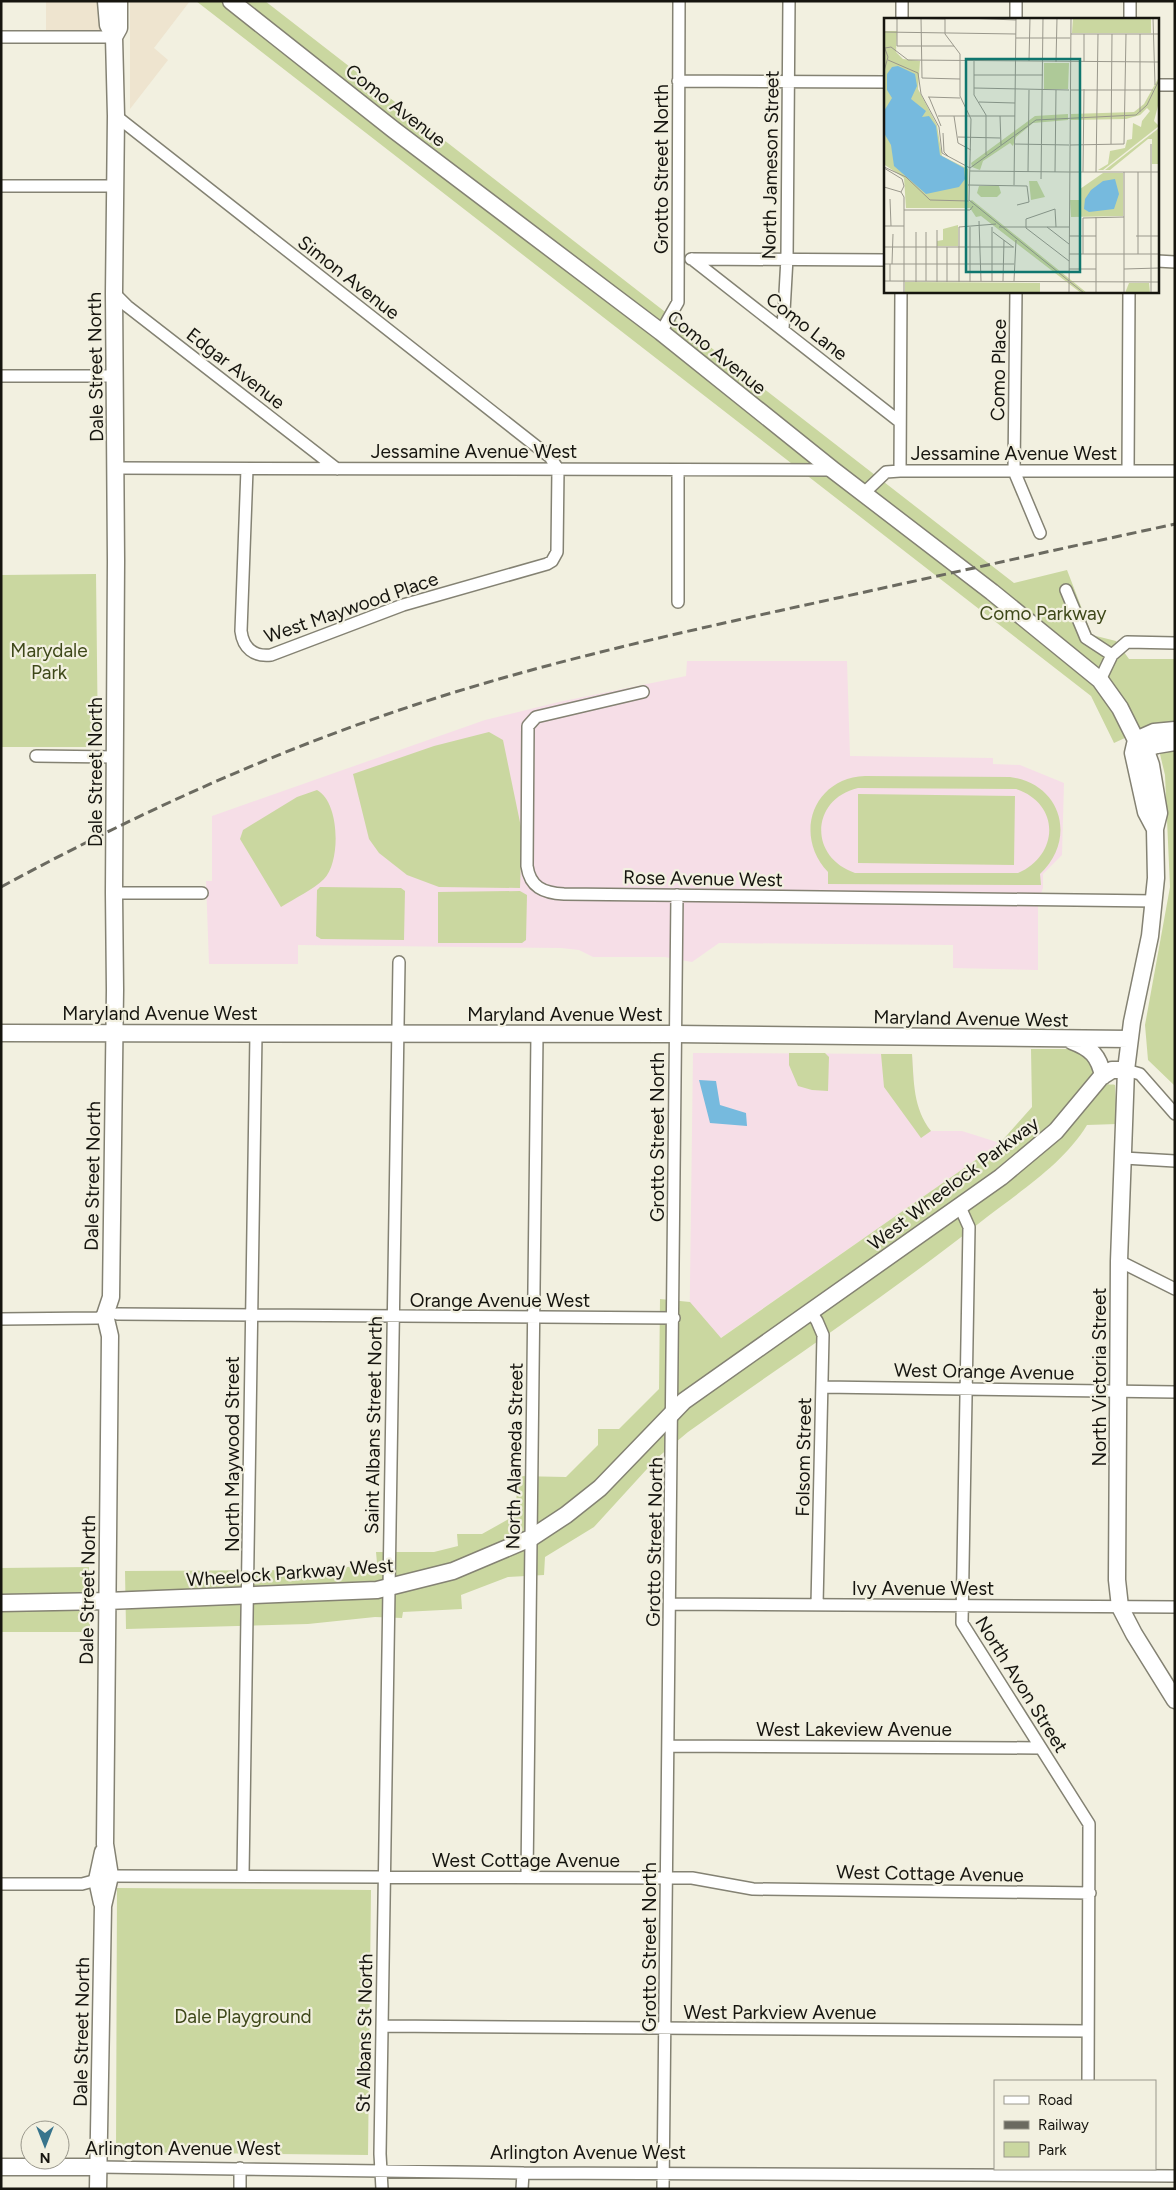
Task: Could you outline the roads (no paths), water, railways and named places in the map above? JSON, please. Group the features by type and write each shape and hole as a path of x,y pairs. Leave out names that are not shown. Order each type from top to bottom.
{"street":[{"path":"106,1 108,25 114,37"},
{"path":"114,37 119,28 119,1"},
{"name":"Como Avenue","path":"231,1 394,130 661,332 832,470 992,592 1100,680 1120,708 1138,747"},
{"name":"Grotto Street North","path":"661,332 678,302 679,1"},
{"name":"North Jameson Street","path":"783,329 787,258 789,1"},
{"path":"902,1 902,18"},
{"path":"1016,1 1016,18"},
{"path":"1130,1 1130,18"},
{"path":"1,37 114,37"},
{"name":"Dale Street North","path":"98,2189 105,1844 116,797 114,757 116,468 114,186 116,116 114,37"},
{"path":"678,82 884,82"},
{"path":"1158,85 1175,85"},
{"name":"Simon Avenue","path":"116,116 550,457 558,469"},
{"path":"1,186 114,186"},
{"path":"679,259 787,258 884,260"},
{"name":"Como Lane","path":"692,259 900,422"},
{"path":"1158,262 1175,262"},
{"path":"900,471 901,292"},
{"name":"Como Place","path":"1016,292 1014,471 1040,533"},
{"path":"1128,471 1129,292"},
{"name":"Edgar Avenue","path":"114,294 337,469"},
{"path":"1,376 114,376"},
{"name":"Jessamine Avenue West","path":"116,468 832,470"},
{"name":"West Maywood Place","path":"248,469 241,635 243,641 252,652 264,656 403,605 550,563 557,552 558,469"},
{"path":"678,470 678,602"},
{"name":"Jessamine Avenue West","path":"864,494 886,472 1175,471"},
{"path":"1066,590 1086,638 1112,654"},
{"path":"1100,680 1112,654 1127,642 1175,643"},
{"name":"Rose Avenue West","path":"643,692 536,717 528,726 529,877 534,886 543,891 564,894 1155,901"},
{"path":"1138,747 1154,732 1175,730"},
{"path":"1138,747 1175,744"},
{"path":"1154,780 1157,763 1162,755 1175,744"},
{"path":"1138,747 1146,812 1155,829"},
{"name":"North Victoria Street","path":"1138,747 1154,780 1159,812 1155,829 1155,901 1147,958 1129,1039 1126,1070 1119,1261 1120,1391 1117,1580 1120,1607 1134,1634 1175,1700"},
{"path":"36,756 114,757"},
{"path":"114,893 202,893"},
{"name":"Grotto Street North","path":"664,2189 677,895"},
{"path":"396,1034 399,962"},
{"name":"Maryland Avenue West","path":"1,1033 675,1034 1129,1039"},
{"name":"North Maywood Street","path":"243,1875 248,1596 250,1315 256,1034"},
{"name":"Saint Albans Street North","path":"383,1877 396,1034"},
{"name":"North Alameda Street","path":"527,1877 537,1035"},
{"path":"1068,1039 1088,1047 1093,1052 1103,1076 1112,1070 1126,1070 1140,1074 1175,1114"},
{"name":"West Wheelock Parkway","path":"794,1324 1012,1169 1052,1135 1103,1076"},
{"path":"1124,1158 1175,1161"},
{"name":"North Avon Street","path":"960,1207 969,1228 968,1388 962,1623 1089,1824 1088,2080"},
{"path":"1119,1261 1175,1289"},
{"name":"Folsom Street","path":"811,1312 823,1334 817,1605"},
{"name":"Orange Avenue West","path":"1,1319 98,1318 111,1314 674,1318"},
{"name":"Wheelock Parkway West","path":"1,1603 248,1596 388,1588 454,1571 531,1538 566,1515 600,1488 684,1401 794,1324"},
{"name":"West Orange Avenue","path":"822,1387 1175,1392"},
{"name":"Ivy Avenue West","path":"670,1604 1175,1607"},
{"name":"West Lakeview Avenue","path":"668,1746 1040,1748"},
{"name":"West Cottage Avenue","path":"1,1884 82,1884 104,1878 243,1875 692,1878 753,1889 1090,1893"},
{"name":"St Albans St North","path":"382,2189 383,1877"},
{"name":"West Parkview Avenue","path":"383,2026 1088,2031"},
{"name":"Arlington Avenue West","path":"1,2168 240,2168 523,2173 1087,2172 1175,2176"},
{"path":"240,2168 240,2189"},
{"path":"522,2189 523,2173"}],"water":[{"path":"699,1080 716,1081 720,1105 746,1113 747,1126 710,1123"}],"railway":[{"path":"1,887 142,815 238,772 335,733 435,698 535,669 635,644 1175,524"}],"park label":[{"name":"Como Parkway","path":"1043,613"},
{"name":"Marydale Park","path":"49,661"},
{"name":"Dale Playground","path":"243,2016"}]}
